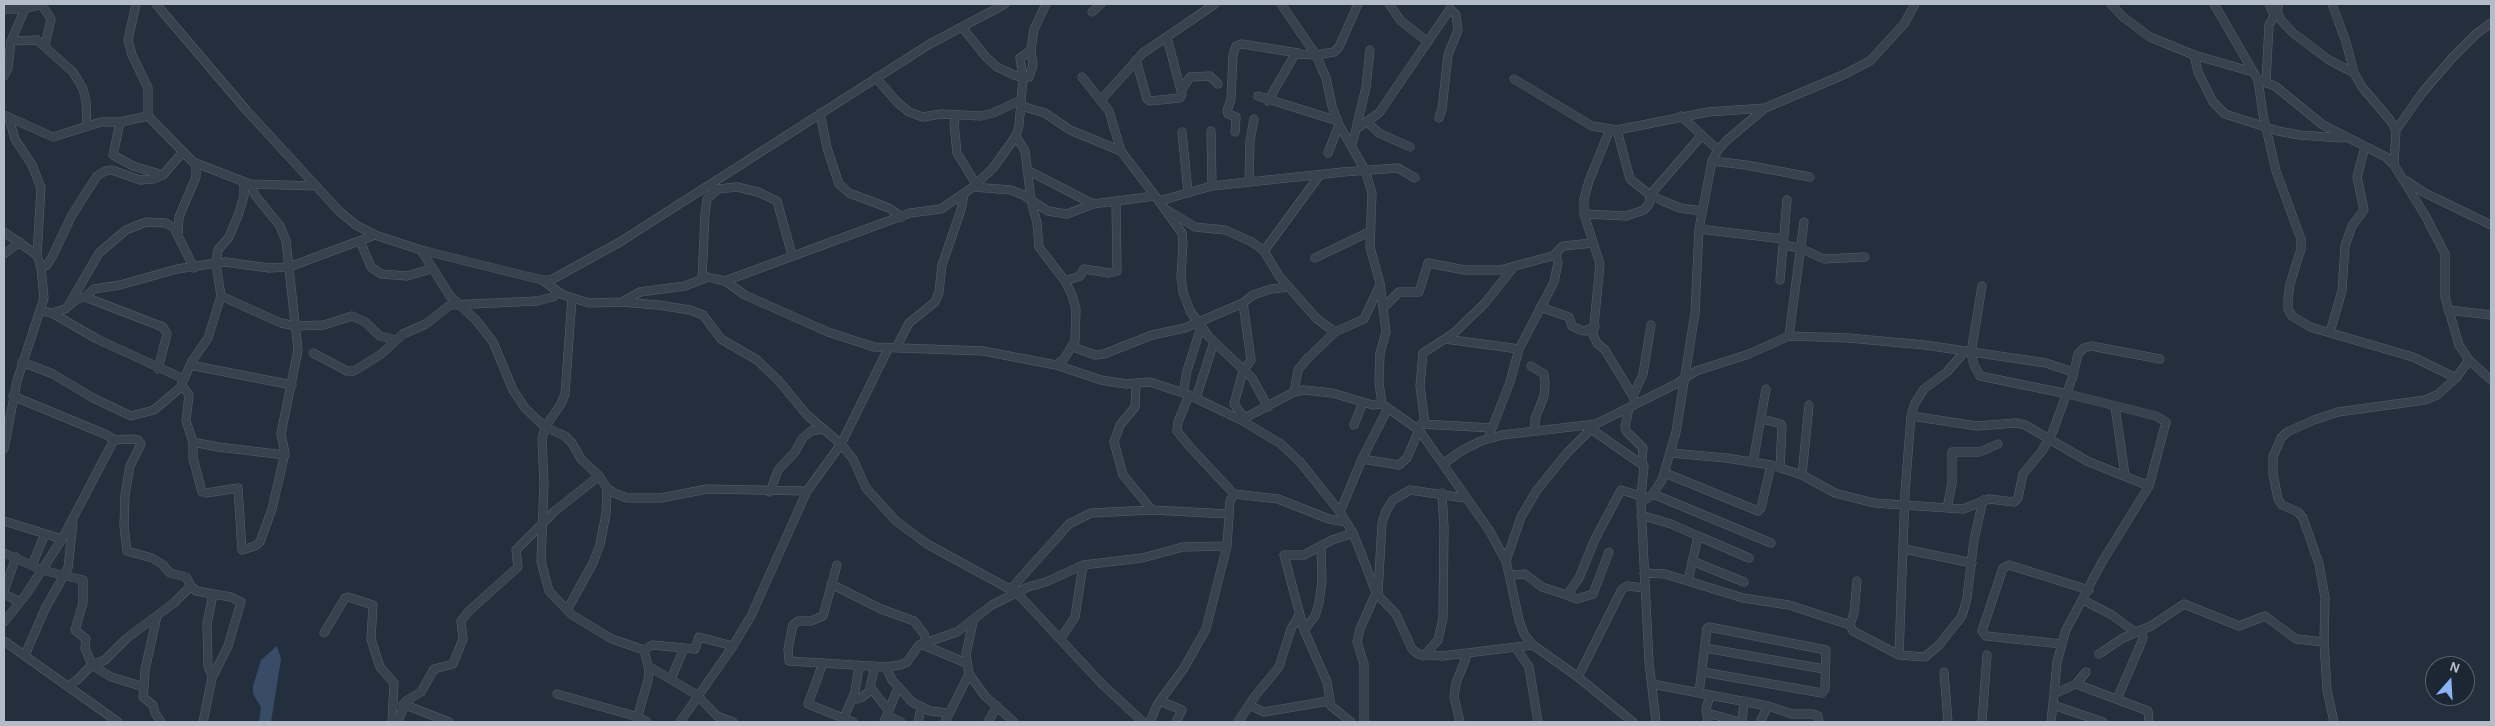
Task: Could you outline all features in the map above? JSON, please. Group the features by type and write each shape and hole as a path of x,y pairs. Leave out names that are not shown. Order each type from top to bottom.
{"street":[{"path":"4,9 24,9 41,4 51,19 45,45"},
{"path":"136,4 128,40 132,55 148,88 148,116 182,153 193,162 247,183 316,186"},
{"path":"156,4 247,112 340,212 356,225 375,235 421,250 542,280 559,278 620,242 876,78 1005,4"},
{"path":"962,27 975,46 997,67 1023,78 1029,77 1033,65 1031,50 1034,29 1046,4"},
{"path":"1092,12 1101,4"},
{"path":"1101,100 1136,60 1214,4"},
{"path":"1281,4 1316,54 1326,78 1338,123 1365,170 1372,193 1370,246 1380,283 1386,332 1380,353 1378,383 1385,406 1340,512"},
{"path":"1235,132 1236,117 1228,114 1227,111 1231,100 1236,46 1242,44 1298,53 1334,52 1339,47 1358,4"},
{"path":"1389,4 1400,21 1428,42"},
{"path":"1514,79 1592,126 1614,130 1669,121 1681,116 1765,108 1843,76 1870,61 1904,24 1916,4"},
{"path":"2111,4 2122,16 2150,38 2194,55 2254,72"},
{"path":"2214,4 2254,72 2262,81 2275,86 2317,121 2386,157 2394,165 2404,179 2445,254 2448,310 2459,345 2469,360 2491,380"},
{"path":"2268,4 2277,10 2281,20 2294,33 2329,60 2354,73"},
{"path":"2332,4 2346,42 2354,73 2362,87 2396,130"},
{"path":"4,76 8,68 10,41 24,9"},
{"path":"1356,129 1379,113 1450,9 1456,15 1458,30 1448,55 1442,109 1439,118"},
{"path":"2277,10 2269,25 2262,81 2266,127 2276,171 2301,239 2301,250 2290,284 2288,309 2292,316 2300,322 2413,357 2456,378"},
{"path":"2394,165 2396,130 2422,93 2453,57 2491,22"},
{"path":"1136,60 1147,99 1150,101 1180,98 1181,91 1167,38"},
{"path":"10,41 24,42 34,39 45,45 79,81 86,101 87,126"},
{"path":"725,281 768,267 792,255 902,217 941,208 964,194 998,162 1016,136 1020,126 1023,78 1020,58 1031,50"},
{"path":"1352,145 1366,86 1370,50"},
{"path":"1268,101 1291,57 1298,53"},
{"path":"2194,55 2198,72 2218,107 2225,114 2299,135 2347,138"},
{"path":"1181,91 1190,77 1210,76 1216,79 1218,84"},
{"path":"1082,77 1101,100 1115,126 1122,151 1133,168 1144,178 1166,208 1182,233 1183,292 1186,302 1199,325 1252,378 1268,407"},
{"path":"876,78 898,103 916,115 988,115 1021,103 1045,113 1070,130 1122,151"},
{"path":"1258,96 1268,101 1338,123"},
{"path":"1567,595 1577,583 1595,539 1621,490 1641,499 1653,494 1665,473 1671,453 1686,377 1695,313 1699,229 1712,161 1718,150 1765,108"},
{"path":"820,113 827,148 839,184 849,193 889,208 902,217"},
{"path":"6,117 53,137 101,122 120,122 148,116"},
{"path":"956,116 954,124 957,153 974,185"},
{"path":"1681,116 1718,150"},
{"path":"4,448 13,396 22,362 44,298 41,268 37,255 41,188 32,165 15,138 6,117"},
{"path":"1248,181 1250,141 1254,119"},
{"path":"120,122 113,155 133,166 163,175"},
{"path":"1367,122 1379,133 1410,147"},
{"path":"1328,153 1338,123"},
{"path":"1614,130 1630,179 1650,195 1680,208 1702,211"},
{"path":"1614,130 1589,181 1584,199 1584,214 1600,264 1594,336 1605,350 1632,403"},
{"path":"1211,131 1212,186"},
{"path":"1182,132 1188,192"},
{"path":"1016,136 1025,151 1039,246 1065,281 1076,309 1077,330 1073,347 1064,359 1056,365"},
{"path":"1584,214 1626,216 1644,210 1649,204 1650,195 1702,136"},
{"path":"2330,332 2342,291 2345,246 2352,226 2364,210 2357,177 2365,147"},
{"path":"41,268 47,265 72,214 97,176 105,171 112,170 146,181 163,175 182,153"},
{"path":"1712,161 1746,165 1810,177"},
{"path":"178,234 179,217 196,177 196,167 193,162"},
{"path":"974,185 1011,190 1032,200 1048,211 1067,214 1093,204 1157,198 1212,186 1248,181 1398,168 1415,178"},
{"path":"1027,170 1093,204"},
{"path":"1264,251 1319,176"},
{"path":"2404,179 2423,192 2491,225"},
{"path":"22,362 53,374 92,398 134,416 154,410 183,382 190,365 208,338 221,296 216,263 218,250 229,237 239,213 247,183"},
{"path":"40,311 52,313 97,339 183,382 189,395 186,421 193,442 192,458 202,492 239,488 242,550 260,542 272,509 285,455 281,434 298,358 290,267 284,233 247,183"},
{"path":"706,188 738,187 758,192 777,201 792,255"},
{"path":"702,279 707,199 718,189"},
{"path":"681,722 697,695 733,646 761,596 807,491 841,444 892,349 909,323 926,310 939,292 942,265 961,210 964,194"},
{"path":"1780,280 1787,200"},
{"path":"1065,281 1080,276 1084,269 1109,273 1117,272 1116,201"},
{"path":"1166,208 1195,227 1204,229 1215,228 1234,233 1264,251 1274,270 1317,319 1334,332"},
{"path":"68,306 99,253 126,230 146,222 166,223 178,234 194,268"},
{"path":"1789,336 1804,222"},
{"path":"1699,229 1783,242 1824,259 1865,257"},
{"path":"1315,258 1371,231"},
{"path":"4,232 37,255"},
{"path":"84,298 94,289 120,285 177,269 194,268 216,263 225,262 269,268 290,267 375,235"},
{"path":"360,241 371,267 381,274 406,276 431,269"},
{"path":"4,254 20,242"},
{"path":"1384,307 1399,292 1419,292 1428,263 1465,270 1512,269 1555,254 1562,246 1593,243"},
{"path":"421,250 431,269 456,304 482,327 500,355 517,396 525,408 545,427 565,436 572,443 581,459 599,476 607,488 614,493 627,498 661,498 708,489 770,492 807,491"},
{"path":"1488,439 1510,382 1519,349 1551,288 1557,270 1558,259 1555,254"},
{"path":"1512,269 1485,303 1445,339 1424,351 1420,386 1422,427 1465,498 1489,530 1506,561 1518,620 1524,634 1533,645 1578,677 1633,722"},
{"path":"622,302 640,292 685,286 708,277 725,281 750,297 816,326 859,342 892,349 922,347 948,351 983,350 1056,365 1101,380 1136,383 1150,382 1189,396 1243,419 1291,452 1340,512 1353,533 1377,594 1396,614 1412,649 1418,654 1424,656 1468,653 1533,645"},
{"path":"542,280 558,292 589,303 622,302 678,307 703,315 721,339 757,360 779,381 807,415 841,444 853,459 866,488 896,521 927,544 1013,591 1061,638 1102,684 1143,722"},
{"path":"1294,392 1298,370 1334,332 1364,319 1373,304 1380,283"},
{"path":"1898,655 1911,416 1915,402 1924,389 1947,372 1968,352 1982,286"},
{"path":"1073,347 1095,355 1104,354 1152,335 1199,325 1243,303 1253,295 1271,289 1289,287"},
{"path":"314,354 347,371 354,371 380,355 403,334 426,324 450,305 537,301 553,297 558,292"},
{"path":"221,296 281,323 296,326 324,325 352,316 364,322 380,336 396,340"},
{"path":"52,313 78,299 84,298 163,328 167,334 158,369"},
{"path":"572,298 565,394 561,404 545,427 542,439 543,522 541,561 549,591 567,610 606,636 644,650 652,646 695,648 699,637 733,646"},
{"path":"1243,303 1251,360 1243,370 1234,404 1243,419"},
{"path":"1540,306 1569,317 1572,326 1585,332 1595,327"},
{"path":"2448,310 2491,314"},
{"path":"1189,396 1187,371 1199,325"},
{"path":"1651,325 1643,374 1625,427 1643,448 1642,464 1644,468 1641,515 1644,588 1656,722"},
{"path":"1506,561 1521,517 1537,490 1567,453 1594,427 1632,403 1712,364 1749,354 1789,336 1880,340 1968,352 2051,364 2070,371 2073,376"},
{"path":"1445,339 1519,349"},
{"path":"1214,342 1178,422 1178,431 1190,447 1234,494 1278,499 1329,519 1346,522"},
{"path":"1671,453 1771,465 1802,475 1835,493 1874,503 1963,509 1983,500 2011,502 2016,501 2023,474 2050,438 2068,394 2078,354 2084,348 2091,346 2160,359"},
{"path":"1968,352 1980,376 2068,394 2156,416 2166,422 2149,486 2102,562 2089,590 2073,615 2057,662 2051,722"},
{"path":"2334,722 2327,690 2324,642 2325,598 2319,564 2310,533 2303,518 2298,512 2282,505 2276,493 2273,456 2281,438 2287,432 2338,412 2425,400 2437,395 2456,378 2469,360"},
{"path":"190,365 292,385"},
{"path":"1532,366 1544,374 1545,383 1544,396 1535,419 1535,430"},
{"path":"1136,383 1136,408 1120,425 1114,442 1123,475 1152,510"},
{"path":"1753,462 1766,389"},
{"path":"1243,419 1294,392 1316,390 1374,405 1385,406 1422,427 1492,428"},
{"path":"13,396 107,435 114,440 138,440 141,444 130,466 125,494 124,526 127,551 162,564 170,573 189,580 191,586 196,590 239,599 241,602 228,646 212,676 203,722"},
{"path":"1354,425 1363,402"},
{"path":"1802,475 1809,405"},
{"path":"2114,406 2125,475"},
{"path":"1911,416 1984,426 2020,424 2050,438 2112,473 2125,475 2149,486"},
{"path":"1762,419 1781,424 1780,468"},
{"path":"1362,459 1398,465 1408,458 1422,427"},
{"path":"1443,464 1461,451 1488,439 1535,430 1594,427 1642,464"},
{"path":"770,492 778,470 795,452 802,439 811,431 823,429"},
{"path":"4,622 7,612 20,602 73,521 90,482 111,449 114,440"},
{"path":"193,442 285,455"},
{"path":"1948,508 1952,483 1952,452 1955,450 1980,452 1998,444"},
{"path":"1665,473 1758,511 1761,508 1771,465"},
{"path":"398,722 404,704 420,692 434,670 453,664 462,639 460,621 518,567 515,555 516,550 543,522 599,476"},
{"path":"567,610 593,563 600,544 606,514 607,488"},
{"path":"1364,722 1364,664 1357,642 1360,629 1377,594 1381,536 1386,511 1393,500 1410,490 1442,493 1465,498"},
{"path":"1424,656 1438,640 1443,618 1444,527 1442,493"},
{"path":"1150,722 1160,701 1184,668 1206,629 1227,546 1230,501 1234,494"},
{"path":"1653,494 1771,543"},
{"path":"1857,581 1854,613 1850,625 1853,631 1898,655 1925,657 1952,630 1962,616 1972,563 1974,540 1983,500"},
{"path":"1013,591 1047,546 1069,524 1091,513 1152,510 1229,514"},
{"path":"1641,515 1671,524 1749,558"},
{"path":"4,520 62,539"},
{"path":"25,655 45,609 70,563 73,521"},
{"path":"1351,722 1334,709 1329,701 1327,682 1299,616 1297,597 1284,555 1304,555 1321,545 1353,533"},
{"path":"32,565 45,534"},
{"path":"1688,581 1698,536"},
{"path":"1304,630 1315,616 1319,603 1322,581 1321,545"},
{"path":"837,565 823,616 812,621 798,621 793,625 787,658 796,663 886,667 906,662 924,643 957,632 973,622 983,611 1013,591 1083,565 1142,558 1183,547 1227,546"},
{"path":"1904,549 1972,563"},
{"path":"1510,575 1525,574 1542,587 1577,599 1593,594 1609,552"},
{"path":"4,553 42,570 81,579 84,582 83,603 76,630 86,639 85,648 92,665 111,677 144,687"},
{"path":"16,558 4,592 20,602"},
{"path":"1692,560 1744,582"},
{"path":"1061,638 1075,617 1083,565"},
{"path":"2062,644 1986,636 1982,631 2003,568 2010,565 2089,590"},
{"path":"1644,573 1665,574 1743,598 1789,606 1850,625"},
{"path":"831,584 881,609 914,621 924,634 924,643"},
{"path":"68,686 76,682 92,665 105,660 127,638 157,616 191,586"},
{"path":"1578,677 1622,589 1627,586 1644,588"},
{"path":"212,676 208,666 207,624 213,594"},
{"path":"324,633 345,598 348,597 373,605 371,639 380,667 394,683 392,722"},
{"path":"2083,600 2112,615 2143,637 2117,699"},
{"path":"2098,654 2137,631 2151,626 2184,604 2239,626 2265,616 2296,639 2324,642"},
{"path":"157,616 145,670 143,697 153,704 161,722"},
{"path":"1238,722 1249,705 1279,668 1291,629 1299,616"},
{"path":"973,622 966,654 969,674 975,685 1014,722"},
{"path":"1699,693 1703,672 1706,628 1721,629 1824,648 1826,650 1824,669 1825,689 1822,693 1703,672"},
{"path":"4,641 118,722"},
{"path":"924,643 966,663"},
{"path":"671,679 684,648"},
{"path":"1516,648 1529,667 1538,722"},
{"path":"1705,648 1824,669"},
{"path":"637,720 645,697 648,666 644,650"},
{"path":"1460,722 1454,697 1459,674 1468,653"},
{"path":"1982,722 1987,655"},
{"path":"822,663 808,704 853,722"},
{"path":"648,666 697,695 717,716 733,722"},
{"path":"843,719 853,700 859,666"},
{"path":"875,666 870,685 887,716 901,722"},
{"path":"886,667 898,688 921,708 949,714"},
{"path":"1944,672 1948,722"},
{"path":"2054,694 2076,684 2086,672"},
{"path":"945,722 969,674"},
{"path":"1652,684 1768,706 1792,714 1818,716 1819,722"},
{"path":"2076,684 2148,711 2149,722"},
{"path":"887,716 898,688"},
{"path":"853,700 861,698 872,689"},
{"path":"557,694 647,722"},
{"path":"1708,722 1707,713 1710,695"},
{"path":"1160,701 1182,710 1176,722"},
{"path":"1249,705 1264,712 1329,701"},
{"path":"1707,713 1741,722 1744,701"},
{"path":"404,704 449,722"},
{"path":"2053,705 2104,722"},
{"path":"988,722 997,706"},
{"path":"1760,722 1768,706"},
{"path":"918,722 921,708"}],"water":[{"path":"277,646 281,659 271,722 259,722 261,707 253,694 253,686 261,660"}]}
